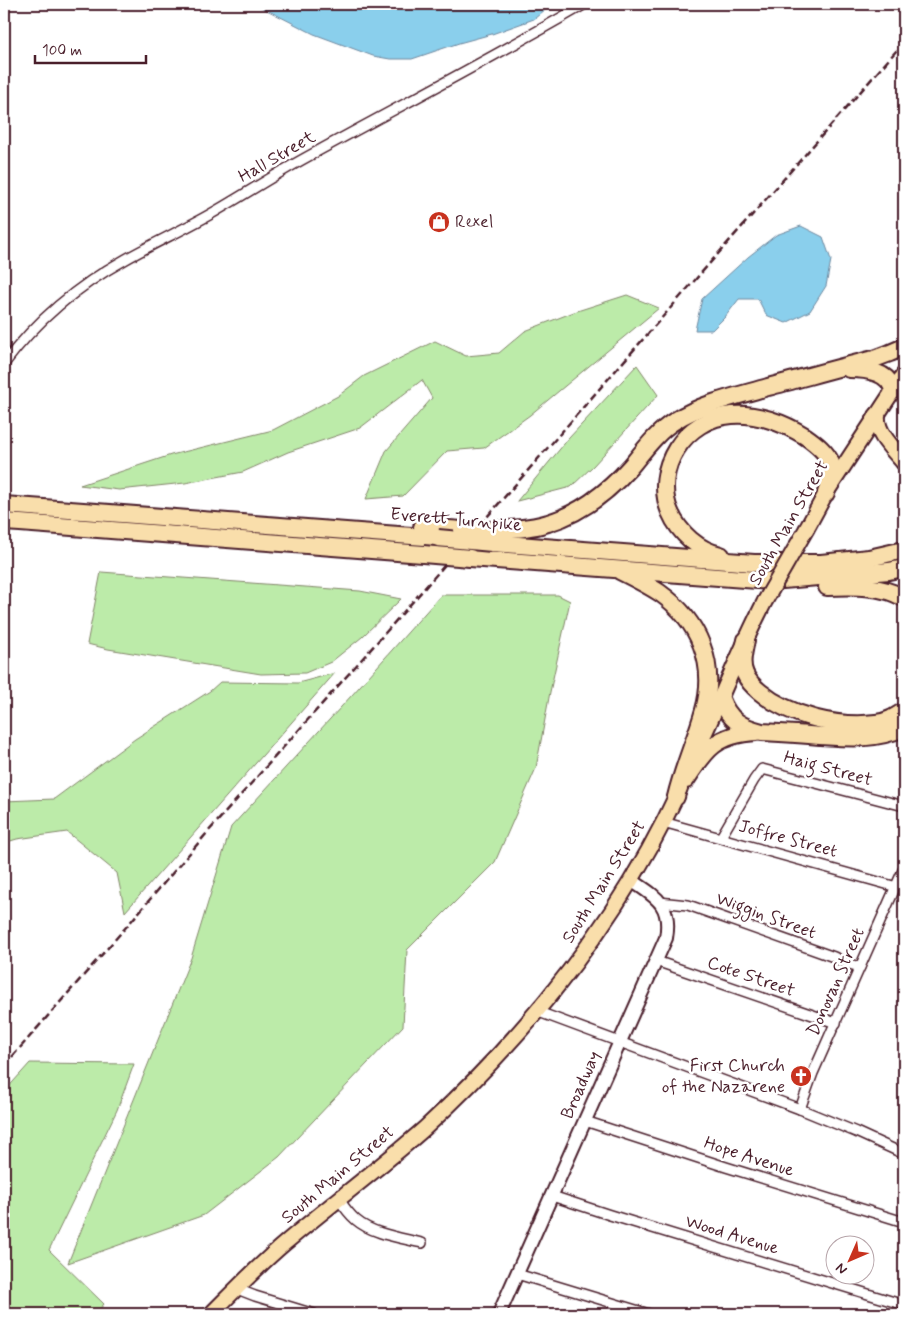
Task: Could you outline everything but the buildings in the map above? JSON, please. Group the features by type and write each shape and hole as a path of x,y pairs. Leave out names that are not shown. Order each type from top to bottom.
{"highway":[{"path":"175,518 237,516 285,518 462,530 492,536 547,524 592,503 611,487 656,436 675,420 695,410 728,398 874,359 904,347"},
{"path":"832,370 853,369 874,372 885,377 891,383 893,391"},
{"path":"785,564 772,559 716,554 702,548 684,533 672,516 666,496 667,471 674,452 694,430 716,418 737,415 769,420 803,435 827,456 832,471 826,493"},
{"path":"877,416 878,429 904,462"},
{"name":"Everett Turnpike","path":"4,506 438,538 492,536 754,563 785,564 846,561 904,550"},
{"name":"Everett Turnpike","path":"4,522 771,581 889,571 904,568"},
{"path":"614,568 647,585 673,604 690,623 699,638 705,654 708,683 704,710 683,770 676,797"},
{"path":"771,581 798,586 862,587 892,593 904,598"},
{"path":"746,640 742,660 748,679 769,699 798,714 823,720 857,724 883,722 904,711"},
{"path":"721,699 727,712 736,722 762,732"},
{"path":"676,797 696,765 712,746 727,737 762,732 856,738 890,734 904,728"}],"main road":[{"name":"South Main Street","path":"211,1314 283,1245 423,1129 461,1094 536,1011 585,950 610,915 631,880 676,797 765,601 826,493 904,374"}],"street":[{"name":"Hall Street","path":"4,362 68,298 125,259 216,211 305,158 532,35 585,4"},
{"name":"Haig Street","path":"721,837 762,769 904,806"},
{"name":"Joffre Street","path":"663,822 900,887"},
{"name":"Donovan Street","path":"800,1110 860,967 900,887 904,868"},
{"path":"631,880 654,896 659,902"},
{"name":"Broadway","path":"499,1314 666,938 667,918 665,910 659,902"},
{"name":"Wiggin Street","path":"659,902 688,905 860,967"},
{"name":"Cote Street","path":"656,961 836,1023"},
{"path":"536,1011 903,1150"},
{"name":"Hope Avenue","path":"585,1121 904,1222"},
{"name":"Wood Avenue","path":"552,1196 904,1305"},
{"path":"339,1199 345,1209 364,1226 422,1243"},
{"path":"517,1274 649,1314"},
{"path":"237,1289 314,1314"}],"green space":[{"path":"627,295 659,308 530,415 484,448 447,451 403,496 366,499 386,451 432,398 422,380 360,428 288,452 243,472 185,483 119,490 80,485 171,455 273,430 338,396 364,376 435,341 466,356 499,353 525,331 574,312"},
{"path":"637,365 658,395 593,466 571,487 517,501 569,438"},
{"path":"101,572 360,591 401,599 362,637 331,662 305,673 261,674 87,644"},
{"path":"441,595 558,595 570,601 536,768 495,862 407,950 403,1026 279,1157 204,1215 68,1263 191,958 231,827"},
{"path":"335,673 125,912 117,873 67,832 17,839 4,843 4,801 54,799 135,739 210,691 220,682 298,683"},
{"path":"30,1063 134,1064 117,1110 49,1250 104,1304 96,1314 4,1314 4,1092"}],"water":[{"path":"255,4 552,4 534,19 492,34 412,59 390,59 373,56 314,34"},
{"path":"801,226 823,237 831,260 826,286 810,311 786,323 766,315 758,299 739,299 712,330 695,330 702,299 748,257 776,235"}],"railway":[{"path":"4,1066 904,42"}],"place":[{"name":"Rexel","path":"439,222"},
{"name":"First Church of the Nazarene","path":"801,1076"}]}
